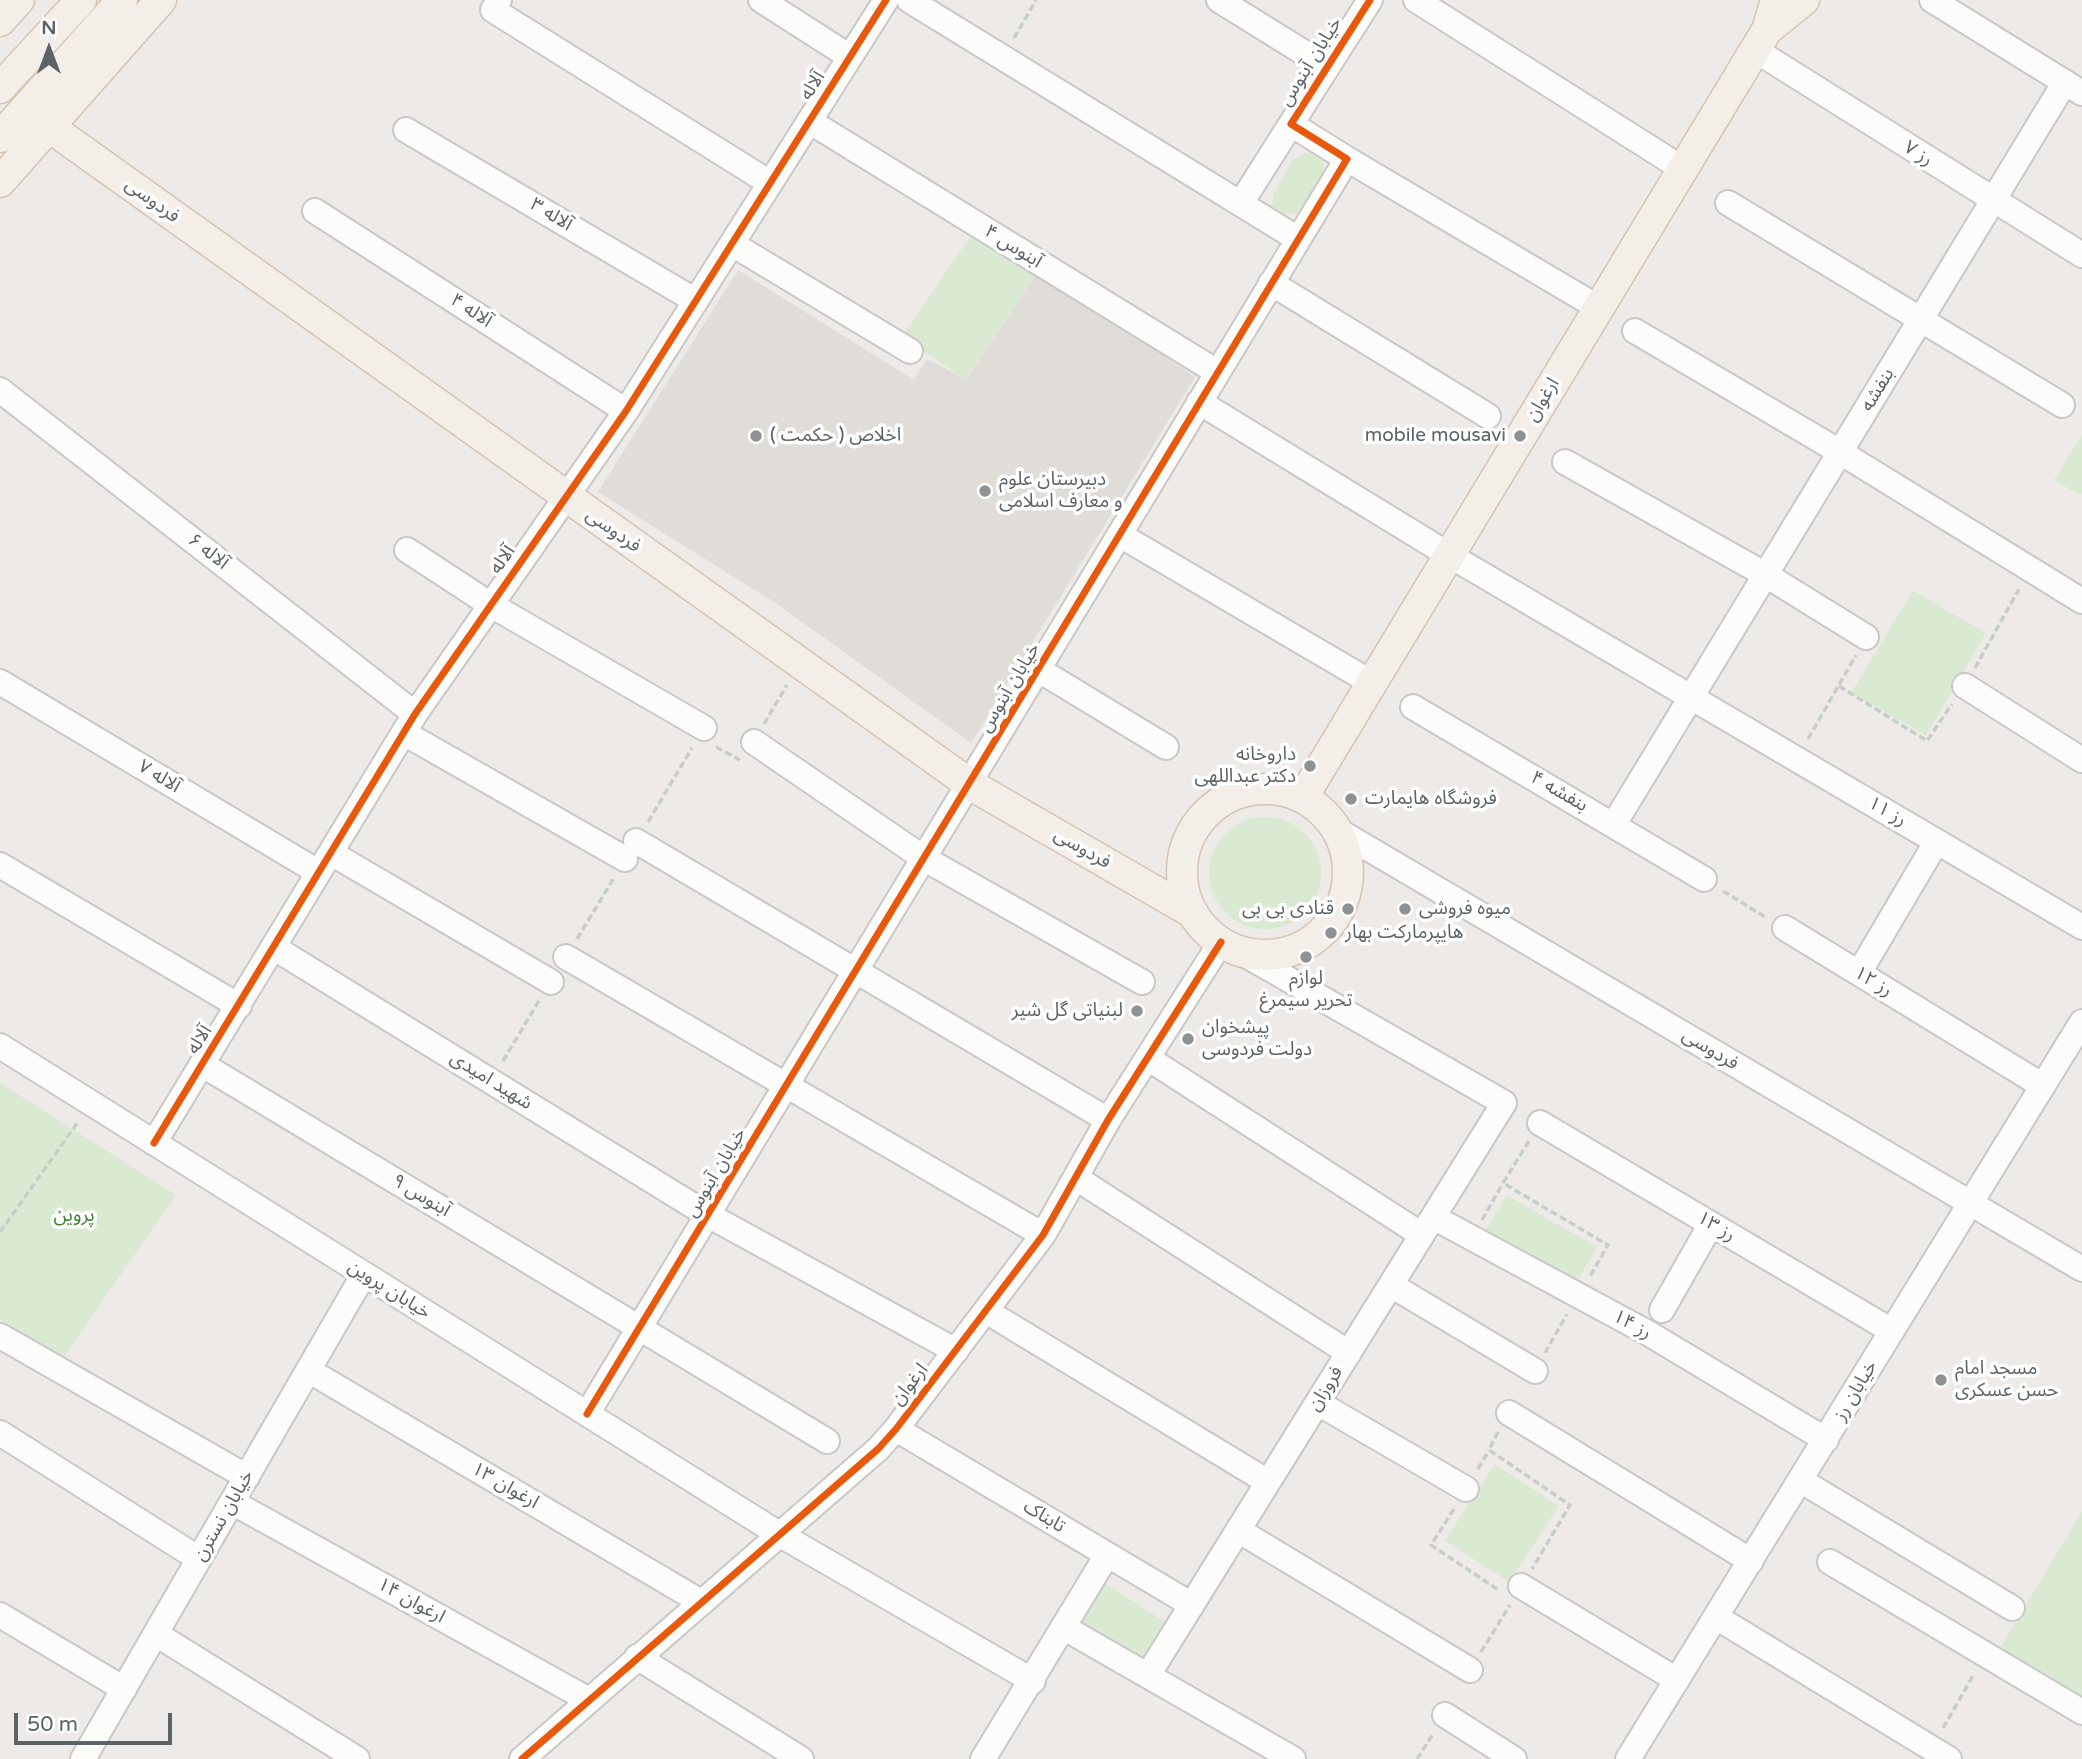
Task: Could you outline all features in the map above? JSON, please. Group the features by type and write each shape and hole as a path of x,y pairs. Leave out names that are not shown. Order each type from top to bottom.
{"main road":[{"path":"0,21 19,0"},
{"path":"0,88 81,0"},
{"path":"0,137 122,0"},
{"path":"0,182 161,0"},
{"name":"ارغوان","path":"1303,797 1774,14"},
{"name":"فردوسی","path":"48,126 971,785 1193,913"},
{"path":"1256,789 1280,790 1303,797 1322,811 1337,830 1347,853 1349,878 1343,902 1330,924 1312,941 1289,952 1264,955 1230,946 1205,930 1193,913 1184,891 1182,868 1186,845 1205,815 1234,795 1256,789"}],"street":[{"path":"761,0 850,57"},
{"name":"آلاله","path":"155,1143 409,724 626,411 886,0"},
{"path":"909,0 1298,239"},
{"path":"1219,0 1327,67"},
{"name":"خیابان آبنوس","path":"587,1414 971,785 1347,159 1291,124 1370,0"},
{"path":"1416,0 1683,169"},
{"path":"1932,0 2073,87"},
{"path":"496,5 770,183"},
{"name":"رز ۷","path":"1774,14 1993,201 2082,255"},
{"name":"بنفشه","path":"1614,824 1993,201 2073,87"},
{"name":"آبنوس ۴","path":"809,121 1217,372"},
{"path":"1241,203 1291,124"},
{"name":"آلاله ۳","path":"406,130 696,301"},
{"path":"1347,159 1599,308"},
{"path":"1728,203 2062,405"},
{"name":"آلاله ۴","path":"316,211 626,411"},
{"path":"732,244 910,351"},
{"path":"1271,283 1488,416"},
{"path":"1634,331 1840,452 2082,601"},
{"name":"آلاله ۶","path":"0,390 409,724 630,850 856,972 1108,1120"},
{"path":"1199,402 1449,555 1691,697"},
{"path":"1565,463 1766,575 1866,638"},
{"path":"1120,535 1372,683"},
{"path":"407,550 491,605 704,728"},
{"path":"1039,670 1166,747"},
{"name":"آلاله ۷","path":"0,681 325,862 551,982"},
{"path":"1965,686 2082,761"},
{"name":"رز ۱۱","path":"1691,697 2082,927"},
{"name":"بنفشه ۴","path":"1413,707 1703,879"},
{"path":"754,742 925,859 1142,982"},
{"name":"فردوسی","path":"1337,830 2082,1269"},
{"path":"1859,974 1931,851"},
{"path":"0,865 239,1006"},
{"name":"رز ۱۲","path":"1785,928 2043,1086"},
{"name":"ارغوان","path":"522,1759 878,1449 1043,1235 1108,1120 1230,946"},
{"name":"فروزان","path":"1148,1675 1504,1103 1230,946"},
{"name":"شهید امیدی","path":"273,947 708,1215 956,1351"},
{"path":"566,957 1043,1235"},
{"name":"خیابان رز","path":"1628,1759 2082,1022"},
{"name":"خیابان پروین","path":"0,1046 779,1534 1033,1681"},
{"name":"رز ۱۴","path":"1149,1059 1428,1226 1472,1238 1648,1333 1826,1440"},
{"name":"آبنوس ۹","path":"203,1065 827,1441"},
{"name":"رز ۱۳","path":"1540,1123 1892,1331"},
{"path":"1076,1178 1349,1353"},
{"path":"1662,1310 1711,1224"},
{"name":"خیابان نسترن","path":"83,1759 364,1274"},
{"path":"1391,1285 1535,1371"},
{"path":"986,1311 1268,1482"},
{"path":"0,1336 247,1477"},
{"name":"ارغوان ۱۳","path":"309,1370 702,1602"},
{"path":"1318,1403 1466,1489"},
{"path":"1509,1413 1751,1560"},
{"name":"تابناک","path":"895,1429 1192,1605"},
{"path":"0,1433 200,1559"},
{"path":"1800,1480 2012,1608"},
{"name":"ارغوان ۱۴","path":"232,1502 589,1700"},
{"path":"1238,1530 1470,1670"},
{"path":"983,1759 1033,1681 1107,1555"},
{"path":"1830,1562 2082,1712"},
{"path":"1512,1590 1677,1680"},
{"path":"0,1615 124,1689"},
{"path":"1716,1617 1940,1754"},
{"path":"1063,1627 1293,1759"},
{"path":"156,1634 357,1759"},
{"path":"638,1657 801,1759"},
{"path":"1446,1715 1514,1759"}],"path":[{"path":"1002,57 1036,0"},
{"path":"1839,686 1927,741 1965,686 2030,570"},
{"path":"1796,759 1866,638"},
{"path":"566,957 704,728"},
{"path":"1703,879 1785,928"},
{"path":"491,1081 551,982"},
{"path":"0,1232 91,1103"},
{"path":"1472,1238 1503,1183"},
{"path":"1489,1450 1431,1545 1512,1590"},
{"path":"1940,1754 1986,1655"}],"shaded area":[{"name":"دبیرستان علوم و معارف اسلامی","path":"738,270 914,380 927,359 966,379 1039,270 1195,377 971,743 774,602 598,492"}],"green space":[{"path":"1305,153 1315,153 1322,157 1324,169 1320,181 1299,213 1279,214 1272,206 1273,195 1292,161"},
{"path":"976,228 1039,270 965,379 902,337"},
{"path":"2082,435 2082,492 2080,495 2054,480"},
{"path":"1913,591 1986,633 1926,735 1851,693"},
{"path":"1265,817 1286,822 1304,834 1316,852 1321,873 1316,894 1304,912 1286,924 1265,929 1244,924 1226,912 1214,894 1209,873 1214,852 1226,834 1244,822"},
{"name":"پروین","path":"0,1083 176,1195 62,1359 0,1319"},
{"path":"1506,1195 1597,1247 1572,1290 1481,1238"},
{"path":"1495,1464 1559,1506 1509,1582 1445,1540"},
{"path":"2082,1511 2082,1709 1995,1657"},
{"path":"1103,1582 1165,1622 1142,1659 1080,1620"}],"cycle path":[{"path":"154,1143 415,714 626,411 886,0"},
{"path":"587,1414 1347,159 1291,124 1370,0"},
{"path":"522,1759 878,1449 896,1429 1043,1235 1108,1120 1221,942"}],"place":[{"name":"اخلاص ( حکمت )","path":"756,436"},
{"name":"mobile mousavi","path":"1520,436"},
{"name":"دبیرستان علوم و معارف اسلامی","path":"985,491"},
{"name":"داروخانه دکتر عبداللهی","path":"1310,766"},
{"name":"فروشگاه هایمارت","path":"1351,799"},
{"name":"قنادی بی بی","path":"1348,909"},
{"name":"میوه فروشی","path":"1405,909"},
{"name":"هایپرمارکت بهار","path":"1331,933"},
{"name":"لوازم تحریر سیمرغ","path":"1306,957"},
{"name":"لبنیاتی گل شیر","path":"1137,1011"},
{"name":"پیشخوان دولت فردوسی","path":"1188,1039"},
{"name":"مسجد امام حسن عسکری","path":"1941,1380"}]}
